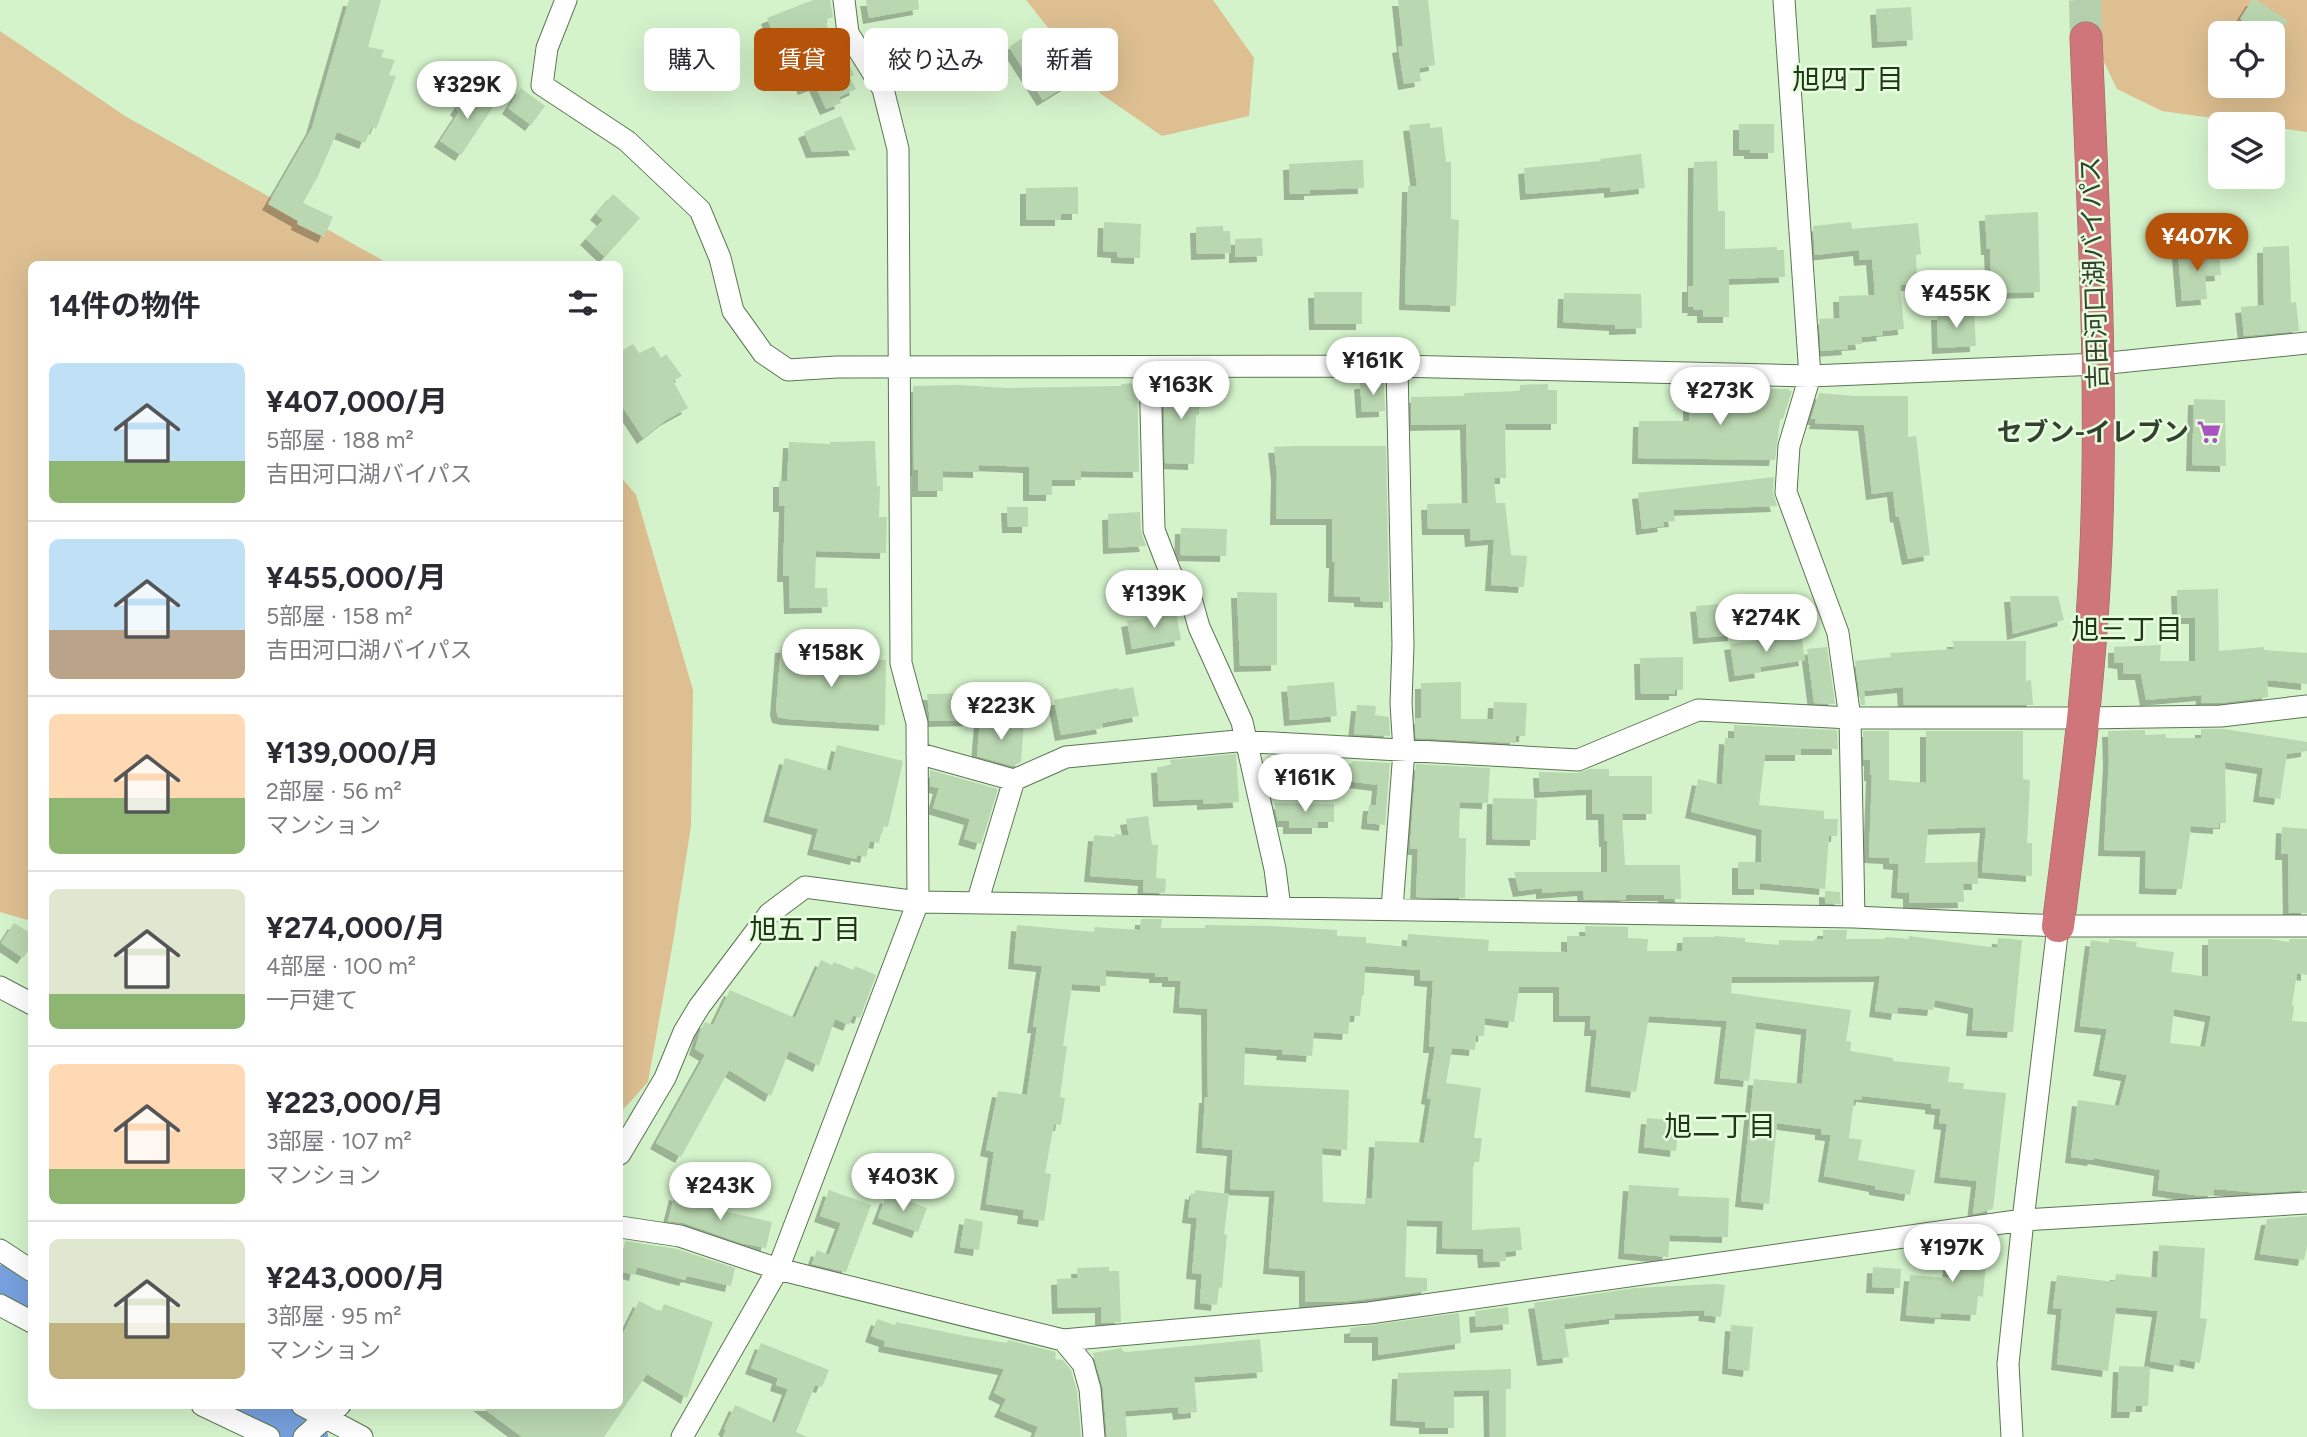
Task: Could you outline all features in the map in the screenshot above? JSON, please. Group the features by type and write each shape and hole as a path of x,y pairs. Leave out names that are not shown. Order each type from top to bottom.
{"highway":[{"name":"吉田河口湖バイパス","path":"2058,926 2084,718 2096,547 2099,364 2086,38"}],"street":[{"path":"566,0 547,48 542,85 627,141 700,210 720,258 733,311 763,353 788,370 1397,366 1810,376 2099,364 2307,344"},
{"path":"682,1437 778,1269 918,902 917,723 901,663 898,149 883,89 848,33 844,0"},
{"path":"1784,0 1810,376 1789,446 1786,492 1838,634 1850,718 1854,918"},
{"path":"1150,366 1154,530 1171,575 1192,602 1199,627 1242,722 1275,869 1280,908"},
{"path":"1392,909 1404,751 1401,703 1403,645 1397,366"},
{"path":"917,752 1014,779 1066,757 1245,742 1578,760 1698,710 1850,718 2084,718 2221,716 2307,706"},
{"path":"977,903 1014,779"},
{"path":"623,1149 665,1078 684,1032 699,1007 769,914 805,887 918,902 1854,918 2058,926 2307,926"},
{"path":"2012,1437 2008,1364 2058,926"},
{"path":"0,987 28,1002"},
{"path":"623,1227 680,1236 778,1269 1063,1340 1369,1313 2023,1220 2307,1203"},
{"path":"0,1250 28,1268"},
{"path":"0,1305 28,1320"},
{"path":"1063,1340 1083,1364 1090,1389 1094,1437"},
{"path":"210,1409 268,1437"},
{"path":"304,1437 328,1415 362,1437"}],"shaded area":[{"path":"1026,0 1213,0 1254,58 1249,116 1162,136 1099,91 1118,91 1118,28 1048,28"},
{"path":"2074,0 2307,0 2307,132 2285,129 2285,112 2208,112 2208,117 2162,111 2117,89"},
{"path":"0,31 125,116 384,261 28,261 28,920 0,912"},
{"path":"623,480 636,495 693,690 691,826 648,1082 623,1110"}],"building":[{"path":"349,0 381,0 368,47 384,50 381,57 395,60 389,75 396,76 376,129 372,126 365,143 337,132 303,203 333,217 324,237 297,224 298,221 268,204 312,128"},
{"path":"813,0 830,0 833,17 825,20 828,28 771,28 767,18"},
{"path":"866,0 918,0 919,9 869,18"},
{"path":"1398,0 1428,0 1435,65 1419,68 1421,81 1404,84 1398,47 1403,46"},
{"path":"2252,0 2256,0 2288,21 2285,25 2285,21 2240,19"},
{"path":"1911,7 1913,40 1878,42 1876,9"},
{"path":"1022,38 1022,67 1009,47"},
{"path":"850,77 856,89 839,97 841,103 826,109 818,91 850,91"},
{"path":"471,87 495,104 461,155 440,141"},
{"path":"521,88 545,106 531,125 508,108"},
{"path":"1037,91 1058,91 1043,100"},
{"path":"841,116 856,150 812,152 804,132"},
{"path":"1430,123 1430,128 1442,127 1446,162 1451,162 1451,219 1459,220 1456,306 1405,304 1408,186 1417,186 1409,125"},
{"path":"1739,124 1774,124 1774,153 1739,150"},
{"path":"1641,154 1645,188 1610,192 1610,187 1526,194 1524,168 1601,161 1600,159"},
{"path":"1363,160 1364,188 1310,190 1310,194 1290,194 1289,164"},
{"path":"1717,161 1718,211 1725,211 1725,249 1777,247 1777,250 1784,250 1785,277 1729,279 1729,317 1703,317 1703,310 1688,307 1688,286 1693,286 1694,162"},
{"path":"1078,187 1078,214 1061,214 1061,220 1026,220 1026,188"},
{"path":"613,194 640,218 605,257 586,239 603,220 596,214"},
{"path":"2038,212 2040,292 1992,293 1985,215"},
{"path":"1104,222 1141,224 1140,258 1117,257 1117,252 1103,251"},
{"path":"1851,222 1852,229 1918,223 1921,254 1916,255 1917,285 1900,285 1904,329 1861,337 1862,344 1847,345 1848,349 1821,351 1819,319 1840,318 1839,296 1875,295 1872,259 1860,260 1859,250 1815,255 1813,226"},
{"path":"1223,226 1223,231 1230,231 1231,253 1197,254 1196,227"},
{"path":"1262,238 1263,256 1235,257 1235,239"},
{"path":"2289,246 2291,303 2296,302 2299,331 2244,336 2241,307 2264,305 2263,247"},
{"path":"2219,250 2221,275 2205,276 2207,299 2182,301 2178,253"},
{"path":"1314,292 1362,292 1362,324 1315,324"},
{"path":"1564,293 1641,294 1642,328 1615,329 1615,325 1563,322"},
{"path":"1974,313 1976,346 1938,348 1937,314"},
{"path":"633,344 639,353 654,346 661,358 666,354 682,376 673,381 688,408 666,420 643,438 623,408 623,350"},
{"path":"1181,380 1200,380 1194,464 1165,463 1164,382 1180,383"},
{"path":"1384,382 1385,411 1362,412 1360,383"},
{"path":"1137,383 1139,472 1081,471 1081,480 1052,480 1052,495 1029,495 1029,467 979,465 979,472 943,471 943,491 918,491 918,470 914,470 913,386 1008,388 1121,386"},
{"path":"1548,384 1548,390 1557,390 1557,424 1505,424 1506,478 1494,478 1496,503 1505,503 1511,555 1527,556 1524,587 1491,585 1494,539 1471,541 1470,529 1428,529 1427,504 1468,503 1466,424 1411,425 1411,397 1520,391 1520,385"},
{"path":"1708,387 1792,391 1783,419 1780,419 1775,460 1638,458 1639,421 1689,421 1689,405 1707,405"},
{"path":"1819,393 1908,396 1908,437 1916,436 1930,555 1908,559 1899,516 1896,517 1893,491 1872,494 1864,425 1815,423 1816,419 1811,419"},
{"name":"セブン-イレブン","path":"2194,399 2225,400 2226,466 2192,465"},
{"path":"875,441 877,486 880,486 879,517 887,517 886,553 816,551 815,588 827,588 828,607 790,608 789,576 783,576 785,506 779,506 779,481 787,481 789,442 830,444"},
{"path":"1386,446 1389,602 1360,601 1360,597 1334,596 1332,519 1276,519 1277,475 1274,447"},
{"path":"1774,477 1773,492 1777,506 1673,510 1675,521 1663,522 1664,526 1642,529 1638,493"},
{"path":"1007,507 1028,507 1028,527 1008,527"},
{"path":"1140,512 1141,531 1146,546 1109,548 1108,514"},
{"path":"1181,528 1227,529 1226,556 1180,555"},
{"path":"2218,589 2219,651 2264,647 2264,650 2307,653 2307,684 2267,680 2268,697 2220,703 2201,703 2202,695 2146,700 2141,674 2124,674 2123,663 2114,662 2114,647 2161,645 2160,661 2195,661 2195,618 2178,618 2177,590"},
{"path":"1237,592 1277,593 1277,665 1240,666"},
{"path":"2010,596 2058,596 2064,620 2013,634"},
{"path":"1731,603 1734,635 1699,638 1696,606"},
{"path":"1176,612 1181,640 1132,649 1127,621"},
{"path":"1801,634 1805,660 1760,667 1761,672 1735,676 1730,644"},
{"path":"1953,641 2026,641 2026,681 2031,680 2033,705 1904,705 1903,687 1864,691 1865,705 1861,705 1855,661 1891,657 1890,653 1954,649"},
{"path":"802,646 802,658 886,660 885,725 778,717 776,709 781,647"},
{"path":"1827,647 1835,704 1814,703 1807,649"},
{"path":"1683,657 1683,690 1675,690 1675,694 1641,694 1640,658"},
{"path":"1334,682 1337,716 1290,720 1287,686"},
{"path":"1461,682 1461,719 1493,719 1494,702 1527,703 1525,736 1516,736 1516,743 1416,738 1415,719 1421,718 1421,683"},
{"path":"1133,687 1139,716 1102,723 1103,728 1061,735 1054,700"},
{"path":"974,693 974,720 930,721 927,694"},
{"path":"1357,705 1376,706 1375,715 1389,717 1390,736 1354,734"},
{"path":"980,720 1024,723 1021,762 1013,766 977,756"},
{"path":"1734,725 1837,730 1838,749 1801,749 1801,755 1765,755 1759,805 1824,811 1824,819 1838,819 1837,836 1829,836 1825,889 1760,883 1760,889 1738,889 1738,862 1761,862 1762,830 1691,812 1698,779 1722,785 1725,738 1734,739"},
{"path":"2201,729 2224,729 2307,742 2307,751 2287,754 2280,799 2259,796 2263,768 2225,762 2226,823 2219,823 2219,828 2191,826 2182,889 2145,888 2146,851 2104,850 2108,731 2145,730 2145,735 2166,734 2166,738 2201,738"},
{"path":"1863,731 1889,731 1889,780 1926,783 1926,731 2023,731 2023,779 2030,780 2027,843 2032,843 2032,876 1982,872 1986,827 1928,829 1925,863 1977,862 1978,884 1963,884 1964,902 1909,903 1909,893 1897,892 1899,864 1889,863 1889,858 1869,857 1872,775 1870,760 1864,760"},
{"path":"837,745 903,761 888,827 883,826 879,843 870,841 866,857 857,855 856,859 813,849 818,829 769,816 785,758 831,771"},
{"path":"1236,754 1239,802 1203,804 1203,799 1159,801 1157,767 1171,766 1170,760"},
{"path":"1267,756 1314,758 1314,761 1351,764 1352,761 1390,763 1385,825 1367,823 1369,805 1376,805 1378,785 1266,771"},
{"path":"1416,764 1490,768 1488,803 1460,802 1459,838 1466,838 1465,898 1416,897 1418,849 1410,849"},
{"path":"1590,769 1609,769 1609,776 1652,776 1652,814 1622,814 1625,865 1680,865 1681,899 1664,899 1664,895 1626,895 1626,900 1584,900 1583,890 1542,893 1542,888 1519,891 1514,872 1607,872 1604,814 1592,814 1592,789 1540,792 1539,772 1577,773"},
{"path":"930,770 998,789 981,844 964,839 970,819 933,808 939,788 930,786"},
{"path":"1493,798 1537,799 1536,840 1492,839"},
{"path":"1274,803 1334,804 1334,822 1318,822 1318,828 1289,828 1289,821 1278,821"},
{"path":"1148,816 1152,845 1158,845 1156,878 1166,879 1165,893 1143,892 1144,880 1090,876 1094,835 1129,836 1126,819"},
{"path":"2282,827 2307,829 2307,913 2289,913 2288,854 2281,854"},
{"path":"1825,891 1840,892 1841,904 1825,903"},
{"path":"1141,919 1162,919 1161,928 1205,928 1205,925 1337,930 1337,936 1366,937 1366,943 1407,947 1408,934 1489,940 1488,951 1567,952 1567,936 1586,936 1585,926 1628,927 1628,938 1648,939 1647,951 1682,951 1683,937 1745,938 1745,942 1779,945 1779,940 1815,941 1814,939 1823,939 1823,930 1847,930 1846,939 1909,939 1909,936 1997,948 1998,938 2022,940 2013,1032 1972,1030 1974,1008 1935,1000 1933,1010 1898,1007 1897,1014 1875,1011 1880,976 1732,977 1731,993 1851,1010 1846,1041 1851,1042 1850,1051 1893,1058 1893,1061 1950,1067 1948,1082 1964,1083 1963,1089 2006,1093 1993,1209 1973,1214 1977,1181 1940,1177 1947,1124 1939,1123 1941,1109 1931,1108 1931,1104 1862,1096 1861,1100 1854,1099 1849,1138 1862,1140 1858,1160 1915,1170 1910,1195 1824,1176 1831,1135 1821,1134 1821,1129 1777,1123 1769,1204 1741,1201 1754,1079 1802,1084 1807,1029 1756,1022 1749,1081 1720,1078 1727,1021 1649,1016 1636,1092 1591,1086 1597,1030 1590,1030 1591,1016 1559,1016 1559,987 1519,987 1514,1022 1485,1018 1484,1036 1476,1036 1475,1050 1452,1048 1446,1083 1481,1088 1474,1138 1482,1138 1479,1162 1473,1162 1472,1230 1520,1227 1522,1250 1505,1252 1506,1261 1484,1262 1483,1249 1442,1248 1443,1221 1407,1220 1405,1277 1427,1278 1427,1291 1343,1302 1305,1302 1305,1271 1269,1268 1275,1191 1230,1189 1233,1150 1202,1147 1205,1097 1208,1097 1207,1009 1179,1007 1181,981 1155,977 1155,973 1106,970 1106,986 1072,984 1063,1046 1067,1046 1060,1097 1065,1098 1061,1125 1054,1124 1045,1173 1051,1174 1044,1221 1023,1218 1024,1210 986,1204 994,1152 986,1150 998,1091 1027,1095 1037,1027 1033,1027 1042,966 1014,963 1017,925 1094,932 1095,927 1140,930","holes":["1365,966 1420,970 1420,980 1433,981 1429,1047 1435,1047 1427,1098 1431,1099 1424,1143 1375,1141 1372,1198 1365,1198 1365,1204 1323,1202 1322,1148 1347,1150 1349,1090 1244,1085 1245,1047 1312,1056 1314,1032 1348,1034 1350,1016 1360,1016"]},
{"path":"14,923 28,932 28,951 23,958 1,943"},
{"path":"2109,939 2137,942 2136,947 2174,952 2171,972 2208,977 2208,939 2270,939 2289,942 2289,939 2307,939 2307,975 2297,973 2292,1021 2307,1022 2307,1190 2260,1193 2214,1189 2213,1195 2202,1196 2158,1190 2160,1170 2094,1158 2071,1157 2078,1100 2119,1106 2127,1075 2099,1070 2107,1029 2080,1026 2091,940 2109,943","holes":["2174,1009 2211,1016 2205,1047 2170,1043"]},
{"path":"821,960 853,970 855,966 876,975 860,1018 853,1015 849,1025 835,1019 819,1066 789,1051 771,1096 729,1070 681,1157 656,1143 705,1055 695,1049 701,1029 705,1022 713,1025 730,990 795,1018"},
{"path":"1647,1118 1679,1121 1676,1151 1644,1147"},
{"path":"1629,1185 1679,1188 1678,1196 1729,1198 1728,1237 1670,1235 1668,1257 1624,1253"},
{"path":"829,1190 871,1205 846,1272 812,1264 817,1250 829,1255 841,1223 820,1216"},
{"path":"1195,1190 1229,1194 1222,1288 1219,1287 1217,1305 1200,1303 1202,1274 1192,1273 1197,1218 1188,1217 1191,1193 1195,1194"},
{"path":"675,1194 707,1203 706,1207 772,1222 766,1248 741,1243 684,1223 668,1221"},
{"path":"893,1195 927,1208 918,1232 878,1218 886,1197 891,1199"},
{"path":"2307,1216 2304,1260 2260,1254 2267,1219"},
{"path":"965,1218 983,1222 979,1250 960,1247"},
{"path":"1988,1238 1983,1297 1978,1296 1976,1315 1941,1313 1940,1318 1906,1315 1910,1275 1948,1278 1951,1243"},
{"path":"625,1241 677,1249 735,1268 731,1286 687,1276 685,1280 637,1267 635,1275 623,1272"},
{"path":"2159,1245 2205,1248 2200,1318 2207,1319 2200,1363 2180,1359 2179,1366 2150,1361 2158,1311 2116,1307 2108,1371 2057,1364 2062,1309 2053,1308 2057,1275 2115,1282 2116,1274 2157,1278"},
{"path":"1109,1267 1109,1271 1119,1271 1121,1322 1101,1323 1101,1307 1058,1308 1057,1279 1078,1278 1077,1268"},
{"path":"1873,1267 1901,1269 1900,1288 1872,1287"},
{"path":"1725,1285 1721,1317 1704,1315 1705,1310 1615,1314 1615,1318 1564,1324 1569,1357 1543,1360 1534,1303 1635,1288"},
{"path":"639,1301 661,1312 664,1304 713,1322 687,1398 647,1374 604,1437 522,1437 484,1409 623,1409 623,1334"},
{"path":"1508,1307 1509,1324 1476,1327 1475,1311"},
{"path":"1459,1313 1461,1343 1378,1355 1378,1337 1350,1337 1350,1328"},
{"path":"877,1319 895,1325 896,1322 1007,1343 1008,1340 1056,1352 1055,1359 1063,1360 1071,1370 1077,1391 1081,1437 1034,1437 1038,1427 1000,1411 1006,1399 994,1393 1004,1369 884,1346 885,1341 871,1336"},
{"path":"1731,1325 1753,1327 1749,1371 1728,1368"},
{"path":"1260,1339 1263,1372 1194,1377 1197,1412 1179,1414 1178,1407 1125,1411 1127,1437 1107,1437 1103,1388 1093,1353 1122,1348 1122,1351 1127,1352"},
{"path":"761,1343 829,1370 822,1387 815,1385 796,1432 807,1437 723,1437 735,1405 775,1423 788,1389 776,1385 778,1378 751,1368"},
{"path":"2119,1366 2150,1367 2148,1406 2136,1406 2135,1412 2117,1412"},
{"path":"1511,1369 1511,1389 1506,1389 1506,1437 1490,1437 1489,1390 1454,1391 1454,1428 1425,1428 1425,1422 1396,1420 1398,1373"}],"waterway":[{"path":"0,1284 28,1298"},
{"path":"251,1409 309,1437"}],"tunnel":[{"path":"2085,0 2086,38"}],"place":[{"name":"セブン-イレブン","path":"2209,432"}],"district":[{"name":"旭四丁目","path":"1848,79"},
{"name":"旭三丁目","path":"2127,629"},
{"name":"旭五丁目","path":"805,929"},
{"name":"旭二丁目","path":"1720,1126"}]}
